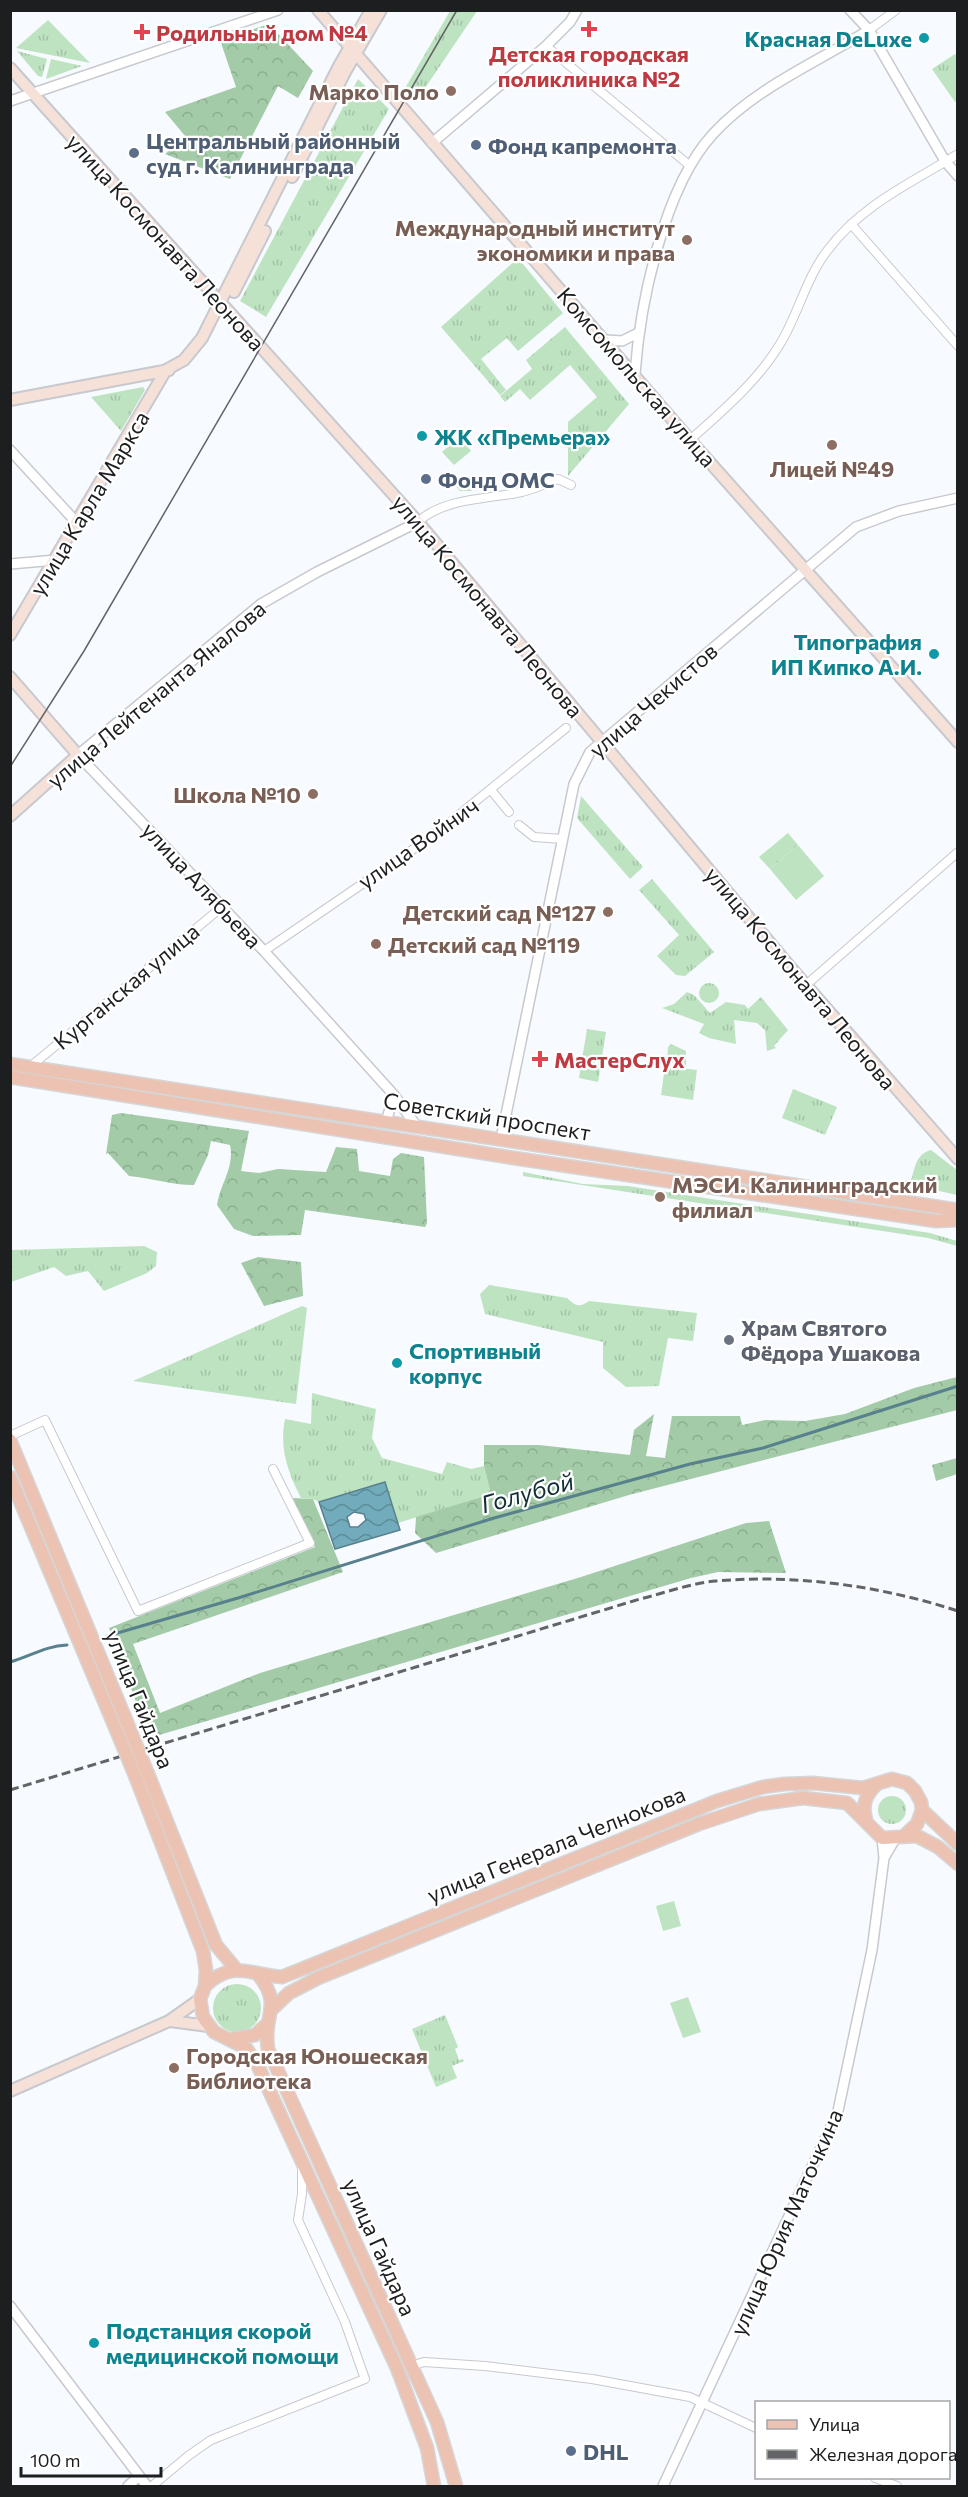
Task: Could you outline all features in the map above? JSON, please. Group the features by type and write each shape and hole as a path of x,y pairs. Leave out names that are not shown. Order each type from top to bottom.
{"main road":[{"name":"Комсомольская улица","path":"318,10 352,52 606,340 690,440 957,742"},
{"name":"улица Карла Маркса","path":"10,635 166,370 184,360 194,350 222,305 352,52 371,10"},
{"name":"улица Карла Маркса","path":"352,52 381,10"},
{"name":"улица Космонавта Леонова","path":"10,68 418,522 806,985 956,1157"},
{"path":"10,400 166,370"},
{"name":"улица Алябьева","path":"10,676 78,755"},
{"name":"улица Лейтенанта Яналова","path":"10,816 78,755"},
{"name":"Советский проспект","path":"10,1064 957,1212"},
{"name":"Советский проспект","path":"10,1077 514,1158 936,1221 957,1229"},
{"name":"Советский проспект","path":"936,1221 957,1212"},
{"name":"улица Гайдара","path":"10,1438 142,1776 216,1945 236,1969"},
{"name":"улица Гайдара","path":"10,1477 118,1717"},
{"name":"улица Гайдара","path":"142,1776 203,1950 205,1986 200,1999"},
{"name":"улица Генерала Челнокова","path":"258,1974 282,1977 717,1801 763,1787 813,1783 863,1788 891,1779 907,1783 915,1791 921,1810 957,1844"},
{"path":"867,1823 863,1807 868,1793 877,1784"},
{"name":"улица Генерала Челнокова","path":"272,2009 289,1993 318,1978 730,1812 789,1799 824,1799 847,1803 882,1838"},
{"path":"899,1838 917,1824 921,1810"},
{"path":"638,1848 645,1841 639,1833"},
{"path":"882,1838 917,1836 927,1840 957,1864"},
{"path":"205,1986 216,1976 236,1969 258,1974 273,1998 272,2009"},
{"path":"10,2091 169,2021 200,1999"},
{"path":"200,1999 200,2008 208,2026"},
{"name":"улица Гайдара","path":"272,2009 266,2025 268,2049 443,2437 456,2487"},
{"path":"169,2021 208,2026"},
{"path":"231,2039 255,2035 266,2025"},
{"name":"улица Гайдара","path":"208,2026 246,2048 257,2064 407,2394 428,2448 434,2487"}],"street":[{"path":"10,101 278,10"},
{"path":"432,143 546,46 570,22 577,10"},
{"path":"850,10 869,30 945,161 957,176"},
{"path":"635,374 638,333 661,240 689,165 713,134 736,113 806,66 869,30 896,10"},
{"path":"546,46 689,165"},
{"path":"690,440 725,408 780,345 826,252 851,224 881,199 957,154"},
{"path":"851,224 957,346"},
{"path":"606,340 622,341 638,333"},
{"path":"10,450 77,523"},
{"name":"улица Лейтенанта Яналова","path":"78,755 261,604 317,572 418,522 427,513 443,507 522,492 558,479 571,485"},
{"name":"улица Чекистов","path":"501,1139 576,777 590,752 804,568 856,527 899,511 957,498"},
{"path":"10,564 56,560"},
{"name":"улица Войнич","path":"264,951 434,835 566,728"},
{"name":"улица Алябьева","path":"78,755 223,906 394,1095 417,1127"},
{"path":"491,790 509,812"},
{"path":"519,825 534,837 563,839"},
{"path":"806,985 957,852"},
{"name":"Курганская улица","path":"30,1067 223,906"},
{"path":"386,1122 394,1095"},
{"name":"улица Гайдара","path":"10,1438 45,1420 138,1611 310,1543 273,1469"},
{"name":"улица Юрия Маточкина","path":"663,2487 838,2111 872,1950 884,1858 882,1838"},
{"name":"улица Юрия Маточкина","path":"884,1858 899,1838"},
{"path":"152,2487 188,2456 211,2440 365,2379 345,2322 298,2220 302,2194 301,2159"},
{"path":"10,2306 147,2487"},
{"path":"411,2366 424,2362 485,2366 592,2379 690,2397 755,2428"},
{"path":"128,2487 139,2476"},
{"path":"877,2479 897,2487"}],"green space":[{"path":"450,11 477,11 415,103 404,90"},
{"path":"48,20 90,63 16,48"},
{"path":"269,24 313,71 298,98 278,86 230,179 165,154 186,137 165,112 236,87 220,40"},
{"path":"17,51 47,59 42,77 38,76"},
{"path":"955,54 958,58 957,100 955,102 932,69"},
{"path":"51,59 82,66 46,79"},
{"path":"358,79 389,109 266,317 240,301"},
{"path":"518,258 563,313 518,351 507,338 481,359 506,390 500,395 441,327"},
{"path":"565,327 629,404 568,476 568,422 597,397 570,365 530,400 520,389 505,402 500,396 532,369 526,360"},
{"path":"143,387 145,390 121,431 91,397"},
{"path":"460,436 471,451 454,465 442,452"},
{"path":"455,478 464,481 472,491 460,491 453,483"},
{"path":"581,796 643,867 630,879 577,818"},
{"path":"788,833 798,845 770,869 759,857"},
{"path":"798,845 824,876 796,900 770,869"},
{"path":"652,879 714,952 685,976 676,975 657,956 679,935 639,890"},
{"path":"709,983 716,986 719,993 716,1000 709,1003 702,1000 699,993 702,986"},
{"path":"687,992 694,995 710,1013 726,1002 745,1005 748,1009 761,997 788,1030 774,1046 776,1048 767,1051 765,1030 757,1023 734,1020 736,1044 709,1038 699,1033 704,1024 662,1008 674,1004"},
{"path":"587,1029 606,1032 598,1082 579,1078"},
{"path":"671,1044 686,1051 686,1065 667,1062 668,1047"},
{"path":"665,1066 697,1070 693,1100 661,1095"},
{"path":"793,1089 837,1107 825,1135 782,1118"},
{"path":"121,1113 249,1131 241,1171 259,1173 278,1169 326,1172 336,1147 357,1149 359,1171 390,1176 393,1159 401,1153 424,1157 427,1223 425,1227 305,1210 301,1235 253,1236 234,1229 217,1205 231,1161 230,1145 211,1141 208,1155 194,1185 129,1176 108,1153 106,1154 112,1115"},
{"path":"931,1150 957,1170 957,1195 917,1186 911,1181 919,1158"},
{"path":"523,1172 583,1184 628,1186 930,1233 957,1241 957,1246 928,1238 523,1176"},
{"path":"144,1246 157,1252 156,1266 147,1273 104,1291 88,1271 66,1276 54,1267 11,1282 11,1250"},
{"path":"258,1257 301,1262 303,1296 264,1306 241,1263"},
{"path":"489,1285 567,1298 578,1305 589,1301 697,1313 693,1341 668,1338 659,1386 626,1387 603,1368 603,1342 485,1314 480,1294"},
{"path":"302,1306 307,1308 296,1404 133,1381"},
{"path":"957,1377 957,1410 629,1495 436,1553 415,1533 416,1517 491,1494 484,1466 484,1445 539,1445 630,1455 634,1430 654,1414 646,1456 665,1458 672,1416 740,1416 742,1425 765,1420 805,1421 845,1414 914,1388"},
{"path":"312,1393 376,1409 372,1438 382,1458 442,1474 447,1462 471,1469 484,1466 491,1494 398,1523 385,1482 319,1502 301,1498 286,1460 283,1430 285,1419 311,1424"},
{"path":"957,1458 957,1474 936,1481 932,1465"},
{"path":"292,1498 313,1499 343,1572 133,1644 160,1713 260,1673 581,1577 746,1523 769,1521 786,1573 718,1572 691,1578 149,1738 109,1628 315,1547"},
{"path":"892,1796 902,1800 906,1810 902,1820 892,1824 882,1820 878,1810 882,1800"},
{"path":"674,1901 681,1926 663,1931 656,1906"},
{"path":"237,1984 254,1991 261,2008 254,2025 237,2032 220,2025 213,2008 220,1991"},
{"path":"688,1997 701,2032 683,2038 670,2003"},
{"path":"445,2015 458,2047 455,2049 459,2060 464,2061 452,2066 457,2078 436,2087 412,2029"}],"water":[{"path":"385,1482 400,1530 335,1549 319,1502","holes":["354,1512 364,1514 366,1520 358,1527 350,1527 347,1517"]}],"waterway":[{"name":"Голубой","path":"107,1636 238,1598 494,1518 690,1464 763,1448 958,1386"},
{"name":"Голубой","path":"10,1662 45,1649 67,1645"}],"tram line":[{"path":"10,767 84,651 457,10"}],"railway":[{"path":"10,1790 640,1599 697,1584 746,1579 838,1584 899,1595 958,1611"}],"place":[{"name":"Детская городская поликлиника №2","path":"589,29"},
{"name":"Родильный дом №4","path":"142,32"},
{"name":"Красная DeLuxe","path":"924,38"},
{"name":"Марко Поло","path":"451,91"},
{"name":"Фонд капремонта","path":"476,145"},
{"name":"Центральный районный суд г. Калининграда","path":"134,153"},
{"name":"Международный институт экономики и права","path":"687,240"},
{"name":"ЖК «Премьера»","path":"422,436"},
{"name":"Лицей №49","path":"832,445"},
{"name":"Фонд ОМС","path":"426,479"},
{"name":"Типография ИП Кипко А.И.","path":"934,654"},
{"name":"Школа №10","path":"313,794"},
{"name":"Детский сад №127","path":"608,912"},
{"name":"Детский сад №119","path":"376,944"},
{"name":"МастерСлух","path":"540,1059"},
{"name":"МЭСИ. Калининградский филиал","path":"660,1197"},
{"name":"Храм Святого Фёдора Ушакова","path":"729,1340"},
{"name":"Спортивный корпус","path":"397,1363"},
{"name":"Городская Юношеская Библиотека","path":"174,2068"},
{"name":"Подстанция скорой медицинской помощи","path":"94,2343"},
{"name":"DHL","path":"571,2451"}]}
